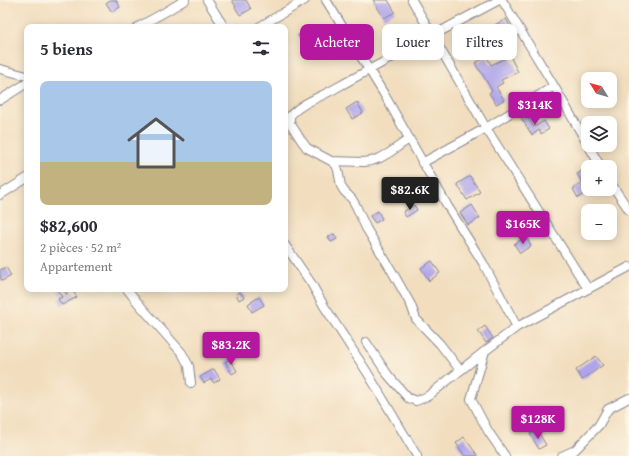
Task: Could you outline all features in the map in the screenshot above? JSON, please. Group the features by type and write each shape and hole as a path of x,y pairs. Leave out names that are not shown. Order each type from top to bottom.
{"street":[{"path":"144,24 185,0"},
{"path":"207,0 222,24"},
{"path":"264,24 305,0"},
{"path":"326,0 384,94 422,163 483,263 517,327"},
{"path":"412,0 425,24"},
{"path":"444,30 500,0 554,86 581,133"},
{"path":"444,56 486,128 588,289"},
{"path":"288,114 387,60"},
{"path":"0,69 24,75"},
{"path":"0,100 24,86"},
{"path":"422,163 486,128 554,86"},
{"path":"288,117 290,123 307,148 336,165 341,186 356,206 366,228 411,305 416,319 440,344 460,370"},
{"path":"331,161 371,161 389,153 410,139"},
{"path":"0,195 24,180"},
{"path":"617,192 629,210"},
{"path":"288,249 367,372 417,456"},
{"path":"366,342 388,375 408,398 416,401 428,396 517,327 629,267"},
{"path":"129,292 182,353 190,366 191,383"},
{"path":"485,351 471,399 488,431 505,456"},
{"path":"562,456 575,450 599,425 608,409 629,398"}],"building":[{"path":"110,0 116,0 120,7 112,12 106,3"},
{"path":"232,0 246,0 251,9 240,15"},
{"path":"373,0 388,0 395,12 384,18"},
{"path":"506,19 509,24 497,24"},
{"path":"481,60 488,60 491,65 502,60 512,60 518,72 501,80 503,83 496,87 504,100 496,104 489,93 492,91 475,63"},
{"path":"357,102 363,113 352,119 346,109"},
{"path":"526,115 534,127 544,121 549,129 541,134 539,130 532,135 521,118"},
{"path":"581,171 581,181 577,174"},
{"path":"470,176 480,192 467,200 457,184"},
{"path":"580,184 581,196 578,198 573,189"},
{"path":"414,205 417,210 406,217 403,212"},
{"path":"472,205 480,218 468,225 460,213"},
{"path":"378,211 382,219 375,223 370,216"},
{"path":"334,234 337,239 331,242 328,237"},
{"path":"526,237 531,246 520,253 514,244"},
{"path":"432,261 440,273 429,281 421,268"},
{"path":"6,267 11,276 2,281 0,277 0,270"},
{"path":"59,292 65,292 66,294 73,292 77,297 62,305 58,299 62,297"},
{"path":"240,292 244,297 239,300 236,294"},
{"path":"259,297 264,305 252,312 248,304"},
{"path":"485,326 493,338 486,343 478,331"},
{"path":"596,356 603,365 582,380 576,370"},
{"path":"230,359 237,371 232,374 225,362"},
{"path":"214,369 220,379 214,383 211,379 204,383 200,377"},
{"path":"537,430 546,445 539,449 530,434"},
{"path":"464,437 478,456 465,456 456,443"}]}
